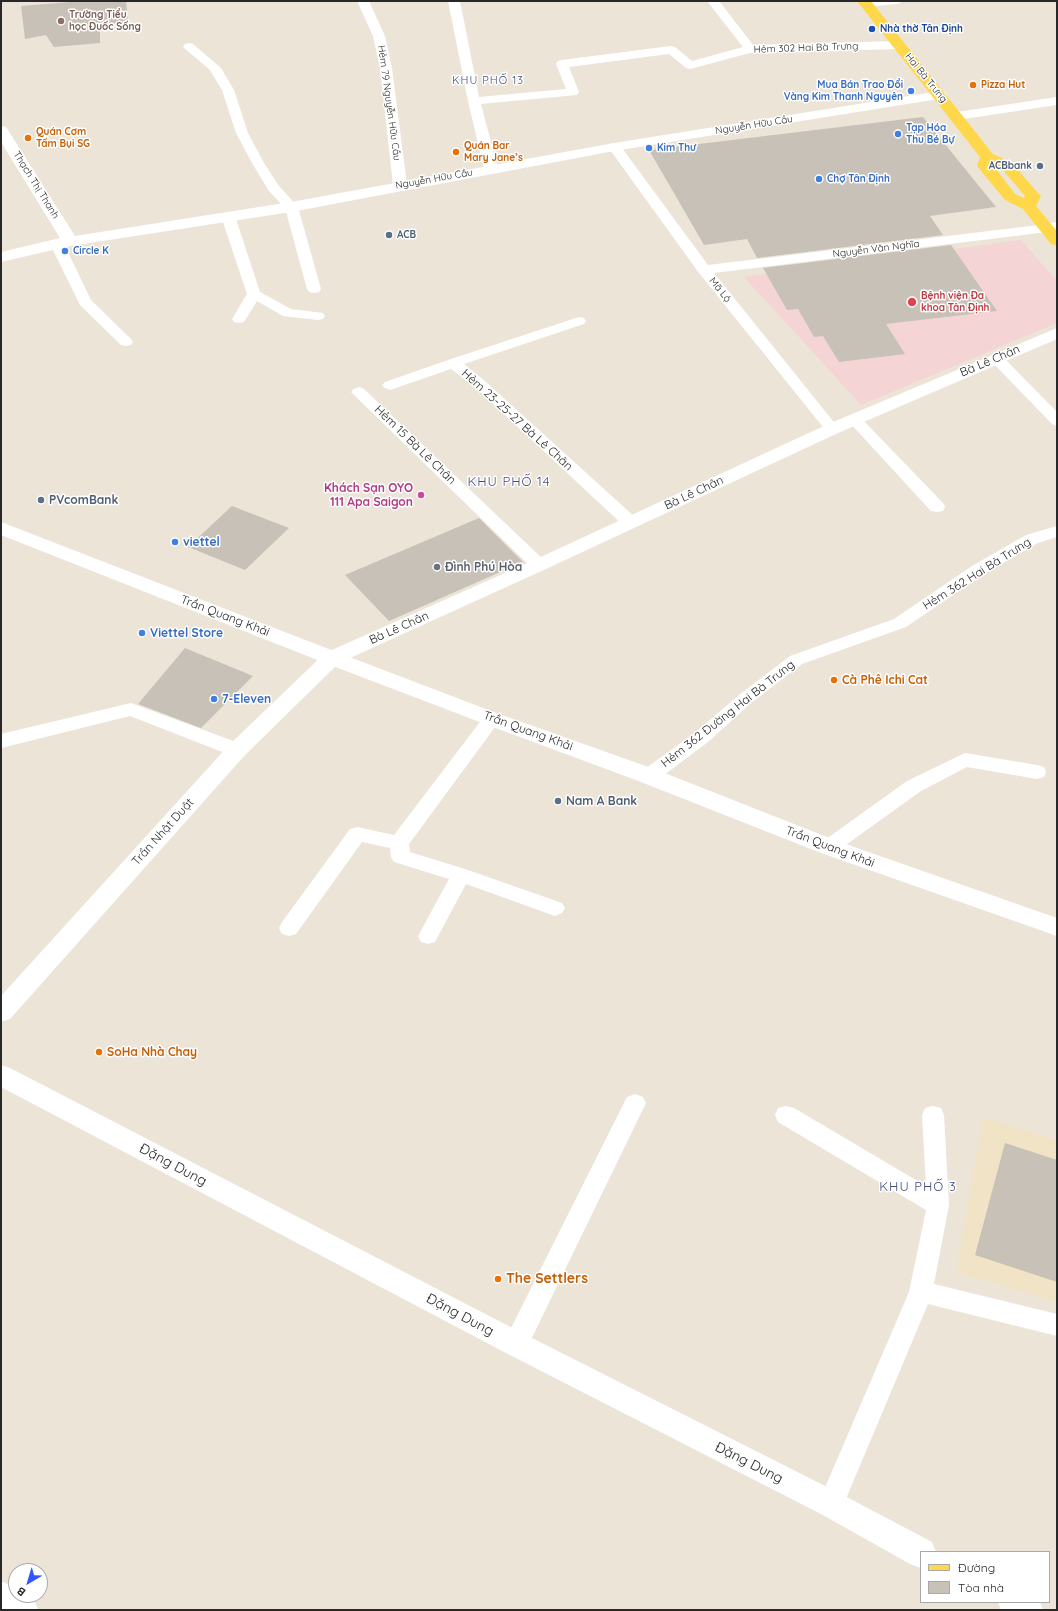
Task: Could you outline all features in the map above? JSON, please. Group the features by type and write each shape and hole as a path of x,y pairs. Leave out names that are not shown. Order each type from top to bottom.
{"main road":[{"name":"Hai Bà Trưng","path":"865,3 988,156 985,166 1010,197 1028,206 1052,227 1057,240"}],"street":[{"name":"Nguyễn Hữu Cầu","path":"1,257 63,243 291,206 614,147 940,95"},
{"name":"Thạch Thị Thanh","path":"1,130 7,148 63,243"},
{"name":"Bà Lê Chân","path":"332,658 539,565 832,429 1057,333"},
{"name":"Trần Quang Khải","path":"1,528 332,658 492,719 649,776 829,848 1057,927"},
{"name":"Trần Nhật Duật","path":"1,1012 237,750 332,658"},
{"name":"Đặng Dung","path":"1,1075 516,1344 831,1504 920,1552"},
{"path":"1,1596 23,1610"},
{"path":"1015,1603 1028,1610"}],"lane":[{"name":"Hẻm 79 Nguyễn Hữu Cầu","path":"363,1 379,36 386,68 400,185"},
{"path":"454,1 474,101 491,169"},
{"path":"713,1 750,49"},
{"path":"865,3 896,1"},
{"name":"Hẻm 302 Hai Bà Trưng","path":"474,101 573,92 562,64 671,50 690,65 750,49 899,45"},
{"path":"189,47 215,68 228,90 242,133 258,163 274,188 291,206 314,289"},
{"path":"957,116 1057,101"},
{"name":"Mã Lộ","path":"614,147 704,270 832,429"},
{"path":"228,216 254,294 288,313 318,316"},
{"name":"Nguyễn Văn Nghĩa","path":"704,270 1052,227"},
{"path":"63,243 85,302 126,342"},
{"path":"239,319 254,294"},
{"path":"453,363 579,320"},
{"path":"996,358 1057,421"},
{"name":"Hẻm 23-25-27 Bà Lê Chân","path":"390,385 453,363 481,385 630,522"},
{"name":"Hẻm 15 Bà Lê Chân","path":"359,392 539,565"},
{"path":"855,420 937,507"},
{"name":"Hẻm 362 Hai Bà Trưng","path":"900,623 978,570 1032,539 1057,531"},
{"name":"Hẻm 362 Đường Hai Bà Trưng","path":"649,776 702,737 745,699 796,660 900,623"},
{"path":"1,741 132,709 237,750"},
{"path":"492,719 399,843 401,857 462,875 555,908"},
{"path":"829,848 914,786 965,760 1037,772"},
{"path":"289,928 357,834 399,843"},
{"path":"428,936 462,875"},
{"path":"516,1344 635,1103"},
{"path":"786,1115 938,1205"},
{"path":"831,1504 921,1292 938,1205 933,1115"},
{"path":"921,1292 1057,1325"}],"shaded area":[{"name":"Bệnh viện Đa khoa Tân Định","path":"1021,240 1057,281 1057,323 861,405 744,277"},
{"path":"983,1117 1057,1140 1057,1302 956,1272"}],"building":[{"name":"Trường Tiểu học Đuốc Sống","path":"83,1 126,1 128,21 100,26 100,43 54,47 46,35 25,39 21,6"},
{"name":"Chợ Tân Định","path":"923,117 996,207 930,216 943,235 757,258 747,239 704,245 649,150"},
{"path":"951,245 997,311 886,324 905,354 839,362 823,336 814,337 798,309 787,310 763,268"},
{"path":"232,506 289,528 245,570 188,547"},
{"name":"Đình Phú Hòa","path":"479,518 523,562 389,621 345,575"},
{"path":"185,648 253,676 201,728 138,704"},
{"path":"1005,1143 1057,1160 1057,1282 975,1255"}],"place":[{"name":"Trường Tiểu học Đuốc Sống","path":"61,21"},
{"name":"Nhà thờ Tân Định","path":"872,29"},
{"name":"Pizza Hut","path":"973,85"},
{"name":"Mua Bán Trao Đổi Vàng Kim Thanh Nguyên","path":"911,91"},
{"name":"Tạp Hóa Thu Bé Bự","path":"898,134"},
{"name":"Quán Cơm Tấm Bụi SG","path":"28,138"},
{"name":"Kim Thư","path":"649,148"},
{"name":"Quán Bar Mary Jane’s","path":"456,152"},
{"name":"ACBbank","path":"1040,166"},
{"name":"Chợ Tân Định","path":"819,179"},
{"name":"ACB","path":"389,235"},
{"name":"Circle K","path":"65,251"},
{"name":"Bệnh viện Đa khoa Tân Định","path":"912,302"},
{"name":"Khách Sạn OYO 111 Apa Saigon","path":"421,495"},
{"name":"PVcomBank","path":"41,500"},
{"name":"viettel","path":"175,542"},
{"name":"Đình Phú Hòa","path":"437,567"},
{"name":"Viettel Store","path":"142,633"},
{"name":"Cà Phê Ichi Cat","path":"834,680"},
{"name":"7-Eleven","path":"214,699"},
{"name":"Nam A Bank","path":"558,801"},
{"name":"SoHa Nhà Chay","path":"99,1052"},
{"name":"The Settlers","path":"498,1279"}],"district":[{"name":"KHU PHỐ 13","path":"488,81"},
{"name":"KHU PHỐ 14","path":"509,482"},
{"name":"KHU PHỐ 3","path":"918,1187"}]}
